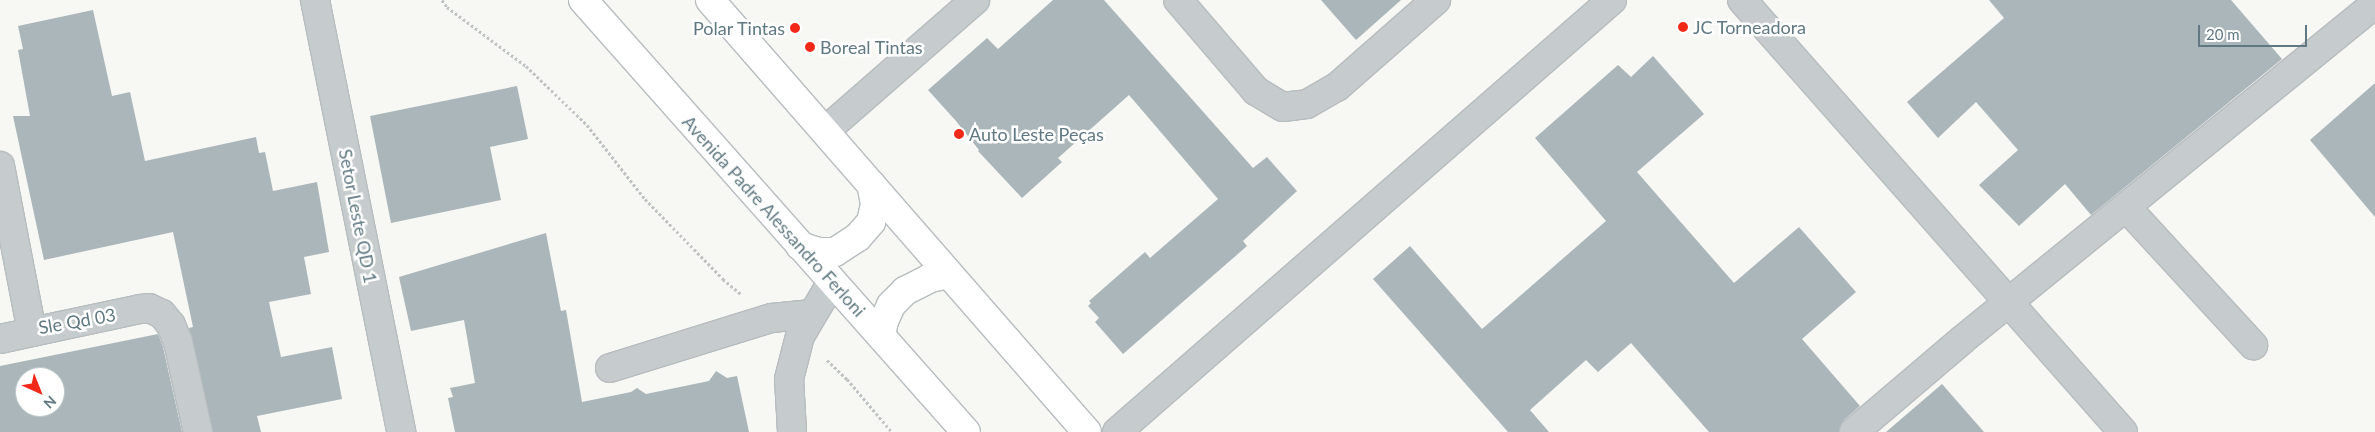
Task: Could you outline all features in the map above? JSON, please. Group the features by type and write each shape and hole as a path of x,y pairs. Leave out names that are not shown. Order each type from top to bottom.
{"main road":[{"name":"Avenida Padre Alessandro Ferloni","path":"583,0 966,432"},
{"path":"710,0 1087,432"},
{"path":"800,246 818,252 835,252 858,237 871,222 875,204 870,184"},
{"path":"881,336 884,320 892,305 905,290 930,278 949,274"}],"street":[{"name":"Setor Leste QD 1","path":"315,0 401,432"},
{"path":"825,131 975,0"},
{"path":"1178,0 1256,91 1283,107 1307,104 1337,87 1436,0"},
{"path":"1117,432 1612,0"},
{"path":"1742,0 2123,432"},
{"path":"1854,432 2375,4"},
{"name":"Sle Qd 03","path":"0,166 32,332 140,309 149,308 162,314 171,325 178,342 198,432"},
{"path":"2126,207 2253,345"},
{"path":"792,432 788,379 806,325 832,282"},
{"path":"610,368 772,318 806,325"},
{"path":"0,340 32,332"}],"path":[{"path":"442,0 447,7 526,66 587,125 645,199 723,279 772,318"},
{"path":"806,325 847,379 892,432"}],"building":[{"path":"1053,0 1104,0 1253,168 1267,157 1297,191 1243,241 1247,246 1123,354 1095,322 1099,318 1088,306 1091,303 1089,301 1145,252 1150,258 1218,199 1129,95 1058,158 1062,162 1022,198 978,151 956,121 928,90 987,38 998,49"},
{"path":"1321,0 1401,0 1356,40"},
{"path":"1989,0 2231,0 2282,59 2091,215 2065,184 2019,226 1979,185 2018,150 1976,102 1938,138 1907,102 2004,18"},
{"path":"93,10 112,96 130,92 145,161 256,137 259,153 265,152 273,191 317,182 329,252 304,257 311,294 269,302 281,357 332,347 342,399 257,416 261,432 213,432 189,328 193,327 173,232 44,260 13,116 30,116 18,50 23,49 18,26"},
{"path":"1653,56 1704,114 1637,172 1734,283 1799,227 1856,292 1802,339 1860,406 1844,420 1839,432 1709,432 1631,343 1598,372 1586,360 1530,410 1549,432 1508,432 1373,279 1410,246 1482,329 1606,221 1535,138 1618,65 1631,77"},
{"path":"2375,83 2375,217 2310,140"},
{"path":"517,86 528,139 490,147 501,200 391,223 370,116"},
{"path":"546,233 561,311 566,310 582,402 631,392 637,388 646,394 709,381 716,371 727,378 737,376 749,432 455,432 448,398 453,397 450,388 475,383 464,320 411,331 399,277"},
{"path":"158,334 163,347 182,432 0,432 0,366"},
{"path":"1942,384 1984,432 1886,432"}],"place":[{"name":"JC Torneadora","path":"1683,27"},
{"name":"Polar Tintas","path":"795,28"},
{"name":"Boreal Tintas","path":"810,47"},
{"name":"Auto Leste Peças","path":"959,134"}]}
